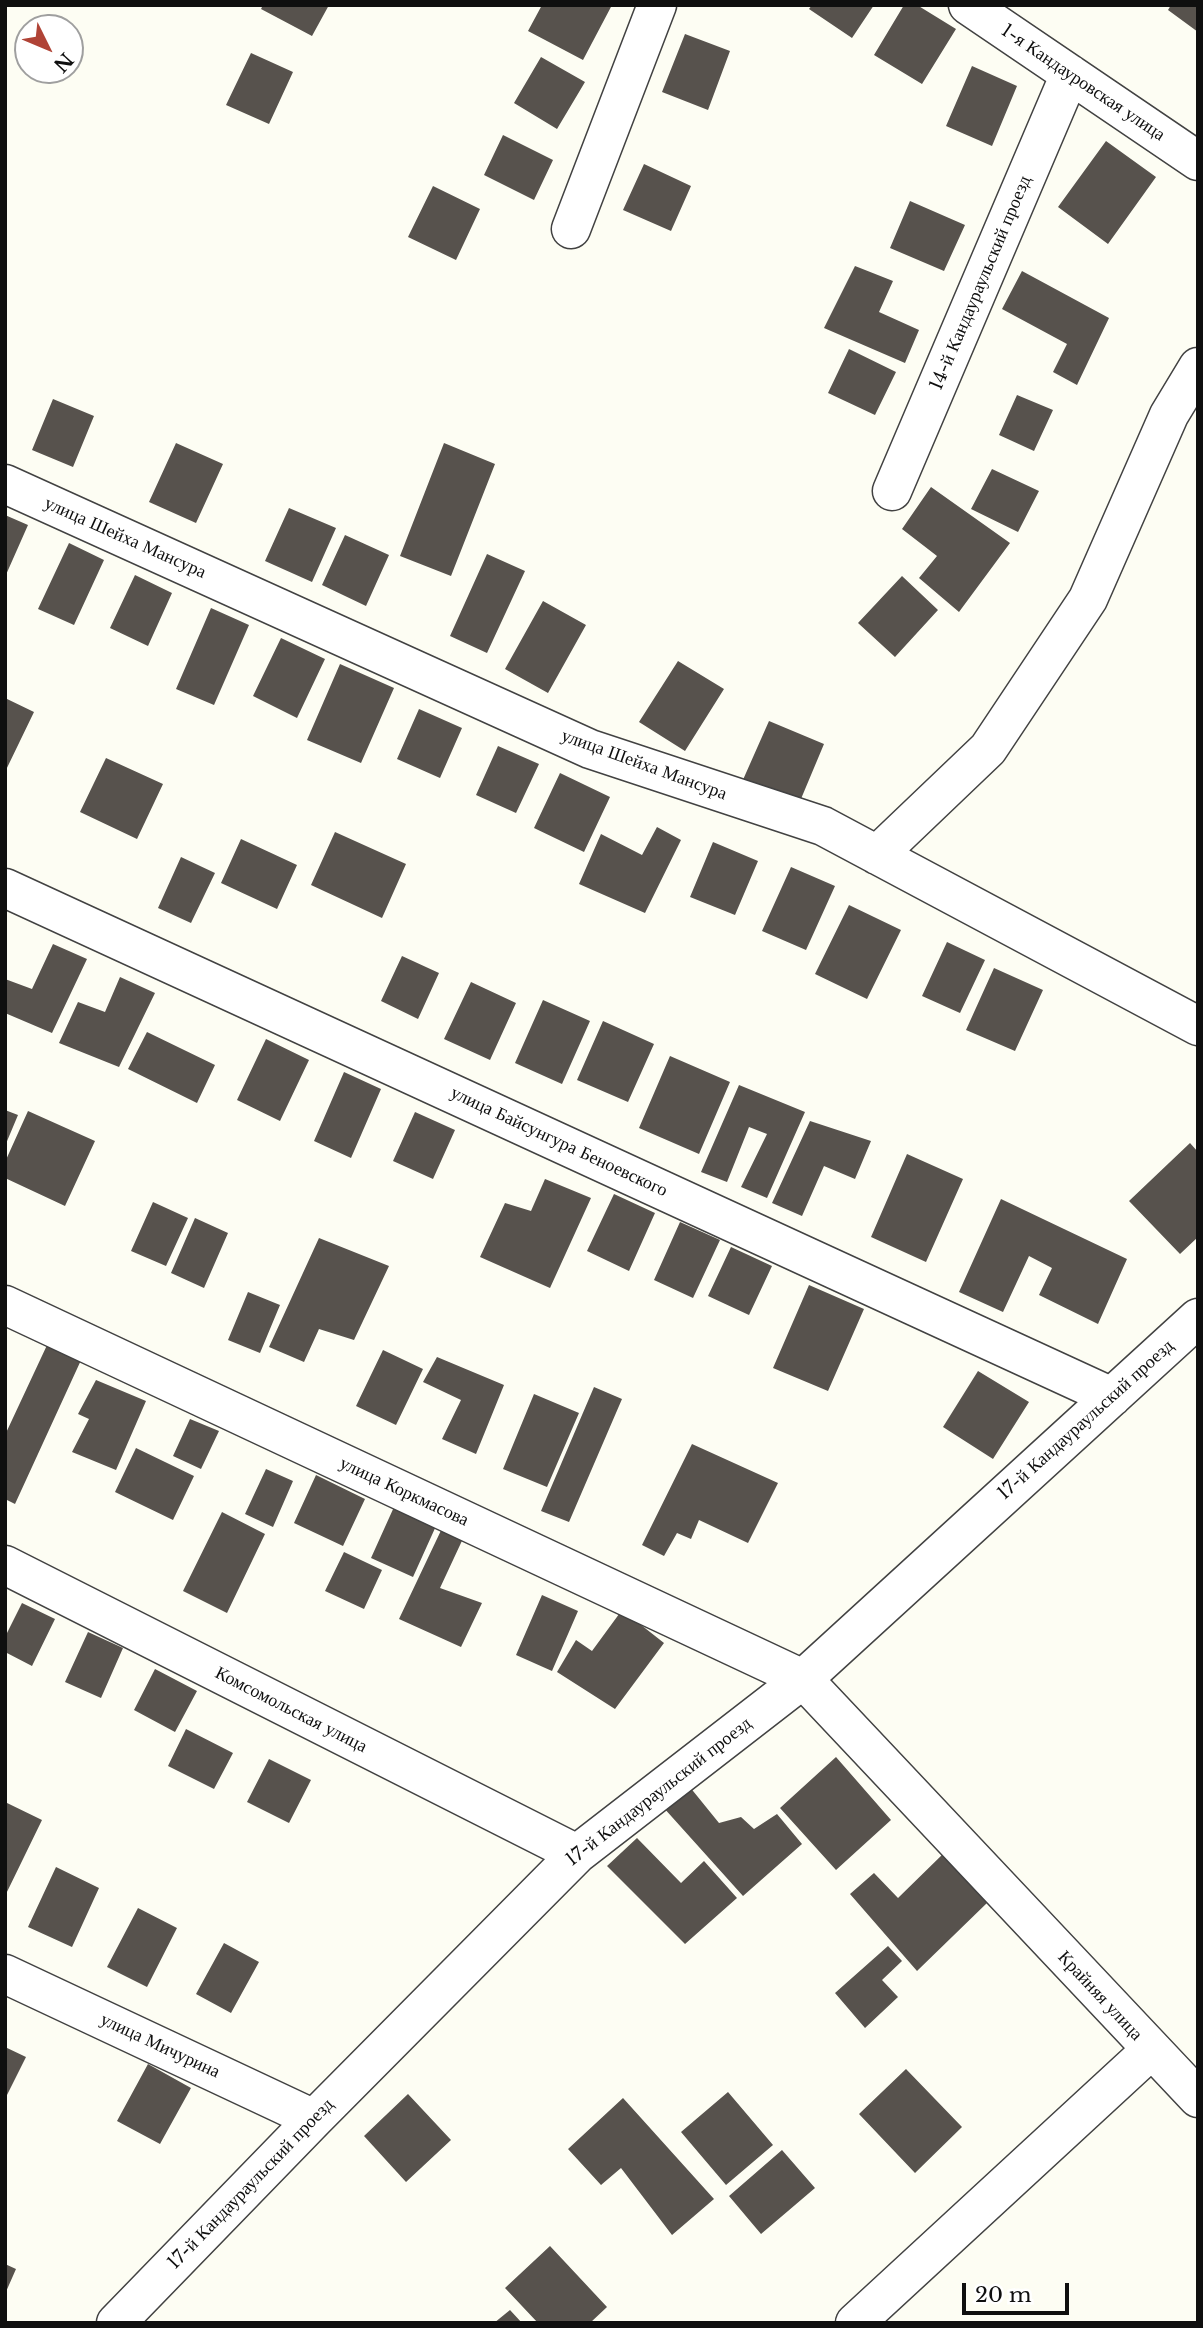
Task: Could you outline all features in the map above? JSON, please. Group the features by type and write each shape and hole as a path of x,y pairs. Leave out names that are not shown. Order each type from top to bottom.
{"street":[{"path":"570,229 657,5"},
{"name":"1-я Кандауровская улица","path":"968,5 1198,161"},
{"name":"14-й Кандаураульский проезд","path":"892,491 1070,74"},
{"path":"877,855 988,749 1081,610 1169,415 1198,367"},
{"name":"улица Шейха Мансура","path":"5,484 590,749 823,826 1198,1026"},
{"name":"улица Байсунгура Беноевского","path":"5,888 1112,1397"},
{"name":"улица Коркмасова","path":"5,1304 803,1679"},
{"name":"17-й Кандаураульский проезд","path":"116,2323 577,1854 803,1679 1198,1318"},
{"name":"Комсомольская улица","path":"5,1565 577,1854"},
{"name":"Крайняя улица","path":"803,1679 1151,2050 855,2323"},
{"name":"улица Мичурина","path":"5,1974 314,2119"},
{"path":"1151,2050 1198,2098"}],"building":[{"path":"263,5 329,5 312,36 261,9"},
{"path":"542,5 612,5 583,60 528,31"},
{"path":"812,5 874,5 852,38 809,9"},
{"path":"904,5 917,5 956,29 922,84 874,55"},
{"path":"1171,5 1198,5 1198,32 1168,10"},
{"path":"685,34 730,51 708,110 662,92"},
{"path":"251,53 293,72 269,124 226,105"},
{"path":"541,57 585,82 557,129 514,103"},
{"path":"972,66 1017,86 992,146 946,126"},
{"path":"503,135 553,160 534,200 484,175"},
{"path":"1106,141 1156,177 1108,244 1058,207"},
{"path":"644,164 691,186 671,231 623,210"},
{"path":"433,186 480,209 456,260 408,237"},
{"path":"910,201 965,225 944,271 890,248"},
{"path":"855,266 893,281 879,312 919,330 905,363 824,328"},
{"path":"1022,271 1109,318 1077,385 1053,372 1067,344 1002,309"},
{"path":"849,349 896,372 875,415 828,393"},
{"path":"1017,395 1053,410 1034,451 999,435"},
{"path":"53,399 94,416 73,467 32,450"},
{"path":"176,443 223,464 196,523 149,502"},
{"path":"444,443 495,464 451,576 400,556"},
{"path":"992,469 1039,491 1018,532 971,509"},
{"path":"931,487 1010,543 959,612 919,578 937,556 902,529"},
{"path":"289,508 336,528 312,582 265,561"},
{"path":"5,515 28,525 5,577"},
{"path":"345,535 389,555 366,606 322,585"},
{"path":"69,543 104,560 74,625 38,609"},
{"path":"487,554 525,571 487,653 450,636"},
{"path":"135,575 172,593 148,646 110,628"},
{"path":"902,576 938,610 895,657 858,623"},
{"path":"543,601 586,625 548,693 505,669"},
{"path":"211,608 249,625 214,705 176,689"},
{"path":"281,638 325,659 297,718 253,696"},
{"path":"678,661 724,689 685,751 639,722"},
{"path":"340,664 394,688 361,763 307,740"},
{"path":"5,698 34,712 5,772"},
{"path":"419,709 462,728 440,778 397,759"},
{"path":"769,721 824,744 798,806 742,782"},
{"path":"498,746 539,764 516,813 476,795"},
{"path":"106,758 163,784 137,839 80,812"},
{"path":"560,773 610,797 584,852 534,828"},
{"path":"657,827 681,840 645,913 579,884 601,834 642,855"},
{"path":"335,832 406,864 382,918 311,885"},
{"path":"241,839 297,865 277,909 221,883"},
{"path":"713,842 758,861 735,915 690,897"},
{"path":"181,857 215,873 191,923 158,908"},
{"path":"791,867 835,886 806,950 762,931"},
{"path":"849,905 901,930 867,999 815,974"},
{"path":"947,942 985,960 960,1013 922,996"},
{"path":"53,944 87,959 52,1033 5,1013 5,979 32,989"},
{"path":"402,956 439,973 418,1019 381,1001"},
{"path":"994,968 1043,990 1015,1051 966,1030"},
{"path":"120,977 155,993 119,1067 59,1043 78,1002 105,1012"},
{"path":"471,982 516,1003 490,1060 444,1039"},
{"path":"543,1000 590,1021 562,1084 515,1063"},
{"path":"603,1021 654,1044 628,1102 577,1080"},
{"path":"147,1032 215,1065 197,1103 128,1069"},
{"path":"266,1039 309,1060 280,1121 237,1100"},
{"path":"670,1056 730,1082 699,1154 639,1128"},
{"path":"344,1072 381,1089 351,1158 314,1141"},
{"path":"739,1085 805,1112 767,1198 741,1187 767,1134 749,1127 727,1182 701,1172"},
{"path":"5,1110 18,1115 5,1146"},
{"path":"28,1111 95,1141 65,1206 5,1178 5,1162"},
{"path":"415,1112 455,1130 433,1179 393,1161"},
{"path":"810,1121 871,1141 855,1179 824,1166 802,1216 772,1203"},
{"path":"1190,1143 1198,1152 1198,1237 1180,1254 1129,1201"},
{"path":"907,1154 963,1179 926,1262 871,1237"},
{"path":"545,1179 591,1198 550,1288 480,1257 505,1203 531,1211"},
{"path":"614,1194 655,1213 629,1271 587,1251"},
{"path":"1001,1199 1127,1259 1098,1324 1039,1295 1052,1268 1029,1256 1003,1312 959,1292"},
{"path":"153,1202 188,1218 166,1266 131,1251"},
{"path":"195,1218 228,1233 204,1288 171,1273"},
{"path":"680,1222 720,1240 693,1298 654,1280"},
{"path":"319,1238 389,1266 354,1340 319,1329 304,1362 269,1347"},
{"path":"731,1247 772,1266 749,1315 708,1296"},
{"path":"809,1285 864,1309 828,1391 773,1368"},
{"path":"248,1292 280,1305 260,1353 228,1340"},
{"path":"48,1343 82,1358 15,1504 5,1499 5,1435"},
{"path":"383,1350 423,1369 396,1425 356,1406"},
{"path":"437,1357 504,1385 476,1454 442,1439 461,1400 423,1382"},
{"path":"978,1371 1029,1402 993,1459 943,1427"},
{"path":"96,1380 146,1401 116,1470 72,1452 89,1419 78,1414"},
{"path":"594,1387 622,1399 569,1522 541,1511"},
{"path":"534,1394 579,1413 547,1487 503,1469"},
{"path":"190,1419 219,1431 201,1469 173,1456"},
{"path":"692,1444 778,1483 748,1543 699,1520 691,1539 677,1533 664,1556 642,1545"},
{"path":"136,1448 194,1476 173,1520 115,1492"},
{"path":"266,1469 293,1481 273,1527 245,1514"},
{"path":"316,1475 365,1499 343,1546 294,1523"},
{"path":"394,1507 436,1526 413,1577 371,1558"},
{"path":"222,1512 265,1534 227,1613 183,1591"},
{"path":"445,1522 467,1530 440,1588 482,1603 461,1647 399,1619"},
{"path":"344,1552 382,1570 364,1609 325,1591"},
{"path":"542,1595 578,1611 552,1671 516,1655"},
{"path":"22,1603 55,1619 32,1666 5,1652 5,1637"},
{"path":"622,1610 664,1643 615,1709 557,1672 576,1640 592,1651"},
{"path":"88,1632 123,1648 101,1698 65,1682"},
{"path":"155,1669 197,1691 175,1732 134,1710"},
{"path":"186,1729 233,1753 214,1789 168,1766"},
{"path":"836,1757 891,1820 836,1870 780,1808"},
{"path":"269,1759 311,1780 289,1823 247,1802"},
{"path":"689,1786 719,1823 741,1817 754,1829 777,1814 802,1844 743,1896 663,1807"},
{"path":"5,1802 42,1820 5,1896"},
{"path":"637,1838 681,1883 704,1861 737,1898 685,1944 607,1866"},
{"path":"945,1852 988,1902 917,1971 850,1894 874,1873 898,1898"},
{"path":"56,1867 99,1888 72,1947 28,1927"},
{"path":"138,1908 177,1928 147,1987 107,1967"},
{"path":"224,1943 259,1962 231,2013 196,1994"},
{"path":"888,1946 902,1961 882,1980 898,1997 865,2028 835,1993"},
{"path":"5,2047 26,2057 5,2099"},
{"path":"148,2064 191,2088 160,2144 117,2121"},
{"path":"906,2069 962,2127 915,2173 859,2114"},
{"path":"728,2092 773,2145 726,2185 681,2132"},
{"path":"408,2094 451,2140 406,2182 364,2136"},
{"path":"623,2098 714,2199 672,2235 621,2168 601,2185 568,2149"},
{"path":"782,2150 815,2188 761,2234 729,2196"},
{"path":"550,2246 607,2307 590,2323 538,2323 505,2288"},
{"path":"5,2264 16,2269 5,2294"},
{"path":"510,2310 522,2323 494,2323"}]}
